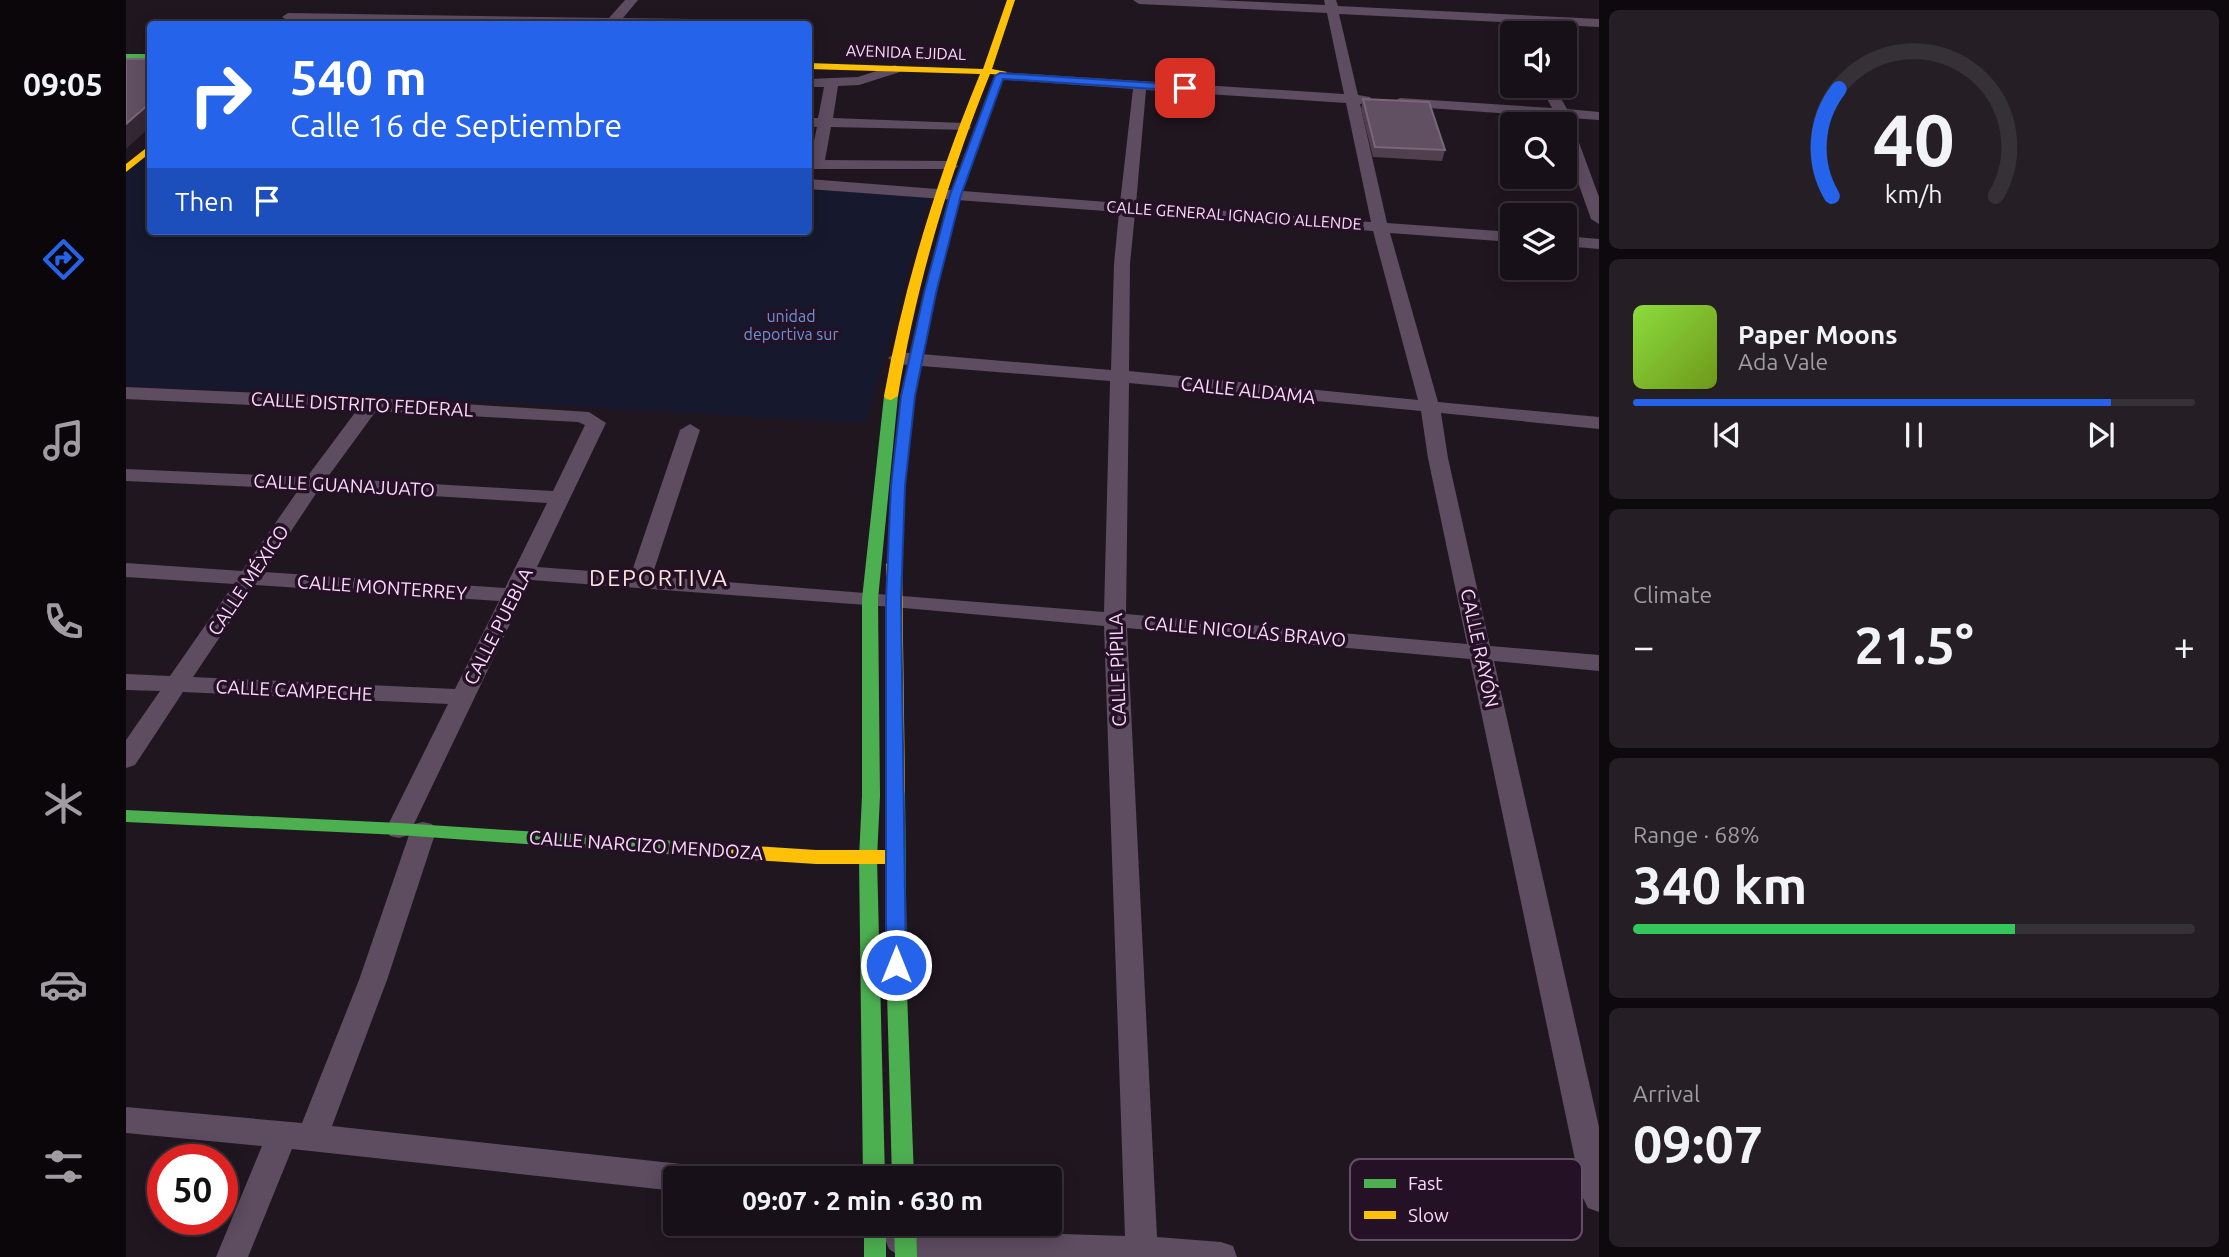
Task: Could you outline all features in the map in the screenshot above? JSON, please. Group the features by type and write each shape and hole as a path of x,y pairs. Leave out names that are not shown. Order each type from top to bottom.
{"main road":[{"path":"874,1166 868,858 882,599 886,432 897,358 948,194 998,74 1007,38 1011,0"},
{"path":"1007,38 1025,0"},
{"path":"126,57 147,57"},
{"path":"126,63 147,63"},
{"name":"AVENIDA EJIDAL","path":"812,66 998,74"},
{"name":"AVENIDA EJIDAL","path":"812,73 888,71"},
{"path":"939,256 950,166 964,127 998,74"},
{"path":"126,156 147,138"},
{"path":"126,169 147,151"},
{"path":"897,499 905,419"},
{"path":"894,551 882,599 895,857 904,1166"},
{"name":"CALLE NARCIZO MENDOZA","path":"126,816 411,830 868,858 895,857"},
{"path":"875,1236 875,1257"}],"street":[{"path":"284,21 306,0"},
{"path":"614,21 632,0"},
{"path":"1139,0 1332,4 1599,23"},
{"path":"1505,0 1515,21"},
{"name":"CALLE RAYÓN","path":"1332,4 1380,226 1430,407 1438,458 1599,1198"},
{"path":"812,83 859,81 888,71"},
{"path":"998,74 1351,100 1561,112"},
{"path":"832,83 825,123 813,164 950,166"},
{"name":"CALLE PÍPILA","path":"1140,85 1122,264 1115,619 1142,1254"},
{"path":"1553,98 1561,112"},
{"path":"1577,114 1599,116"},
{"path":"812,122 964,127"},
{"path":"1577,157 1599,219"},
{"name":"CALLE GENERAL IGNACIO ALLENDE","path":"812,184 1500,236"},
{"path":"1577,242 1599,244"},
{"name":"CALLE ALDAMA","path":"897,358 917,357 1599,423"},
{"path":"126,408 132,393"},
{"name":"CALLE DISTRITO FEDERAL","path":"132,393 582,416 596,423"},
{"name":"CALLE MÉXICO","path":"126,759 313,483 372,404"},
{"name":"CALLE PUEBLA","path":"411,830 462,697 525,573 596,423"},
{"path":"640,580 690,430"},
{"name":"CALLE GUANAJUATO","path":"126,475 561,498"},
{"name":"CALLE MONTERREY","path":"126,570 513,595"},
{"name":"CALLE NICOLÁS BRAVO","path":"525,573 882,599 1599,663"},
{"name":"CALLE CAMPECHE","path":"126,682 462,697"},
{"path":"232,1257 297,1137 373,980 411,830"},
{"path":"126,1120 399,1145 663,1176"},
{"path":"901,1237 1221,1257"}],"green space":[{"name":"unidad deportiva sur","path":"147,154 147,235 812,235 812,189 929,197 866,423 454,400 126,386 126,172"}],"building":[{"path":"126,59 147,59 147,106 126,124"},
{"path":"1363,99 1429,102 1445,150 1375,147"}],"traffic: fast":[{"path":"126,57 147,57"},
{"path":"874,1166 868,858 871,796 870,599 891,396"},
{"path":"896,792 897,992 903,1166"},
{"path":"126,816 399,829 707,850"},
{"path":"875,1236 875,1257"},
{"path":"905,1236 906,1257"}],"traffic: slow":[{"path":"891,396 904,326 933,222 1011,0"},
{"path":"812,66 1002,72"},
{"path":"126,169 147,151"},
{"path":"894,564 896,792"},
{"path":"707,850 816,857 889,857"}],"district":[{"name":"DEPORTIVA","path":"659,577"}],"route":[{"path":"896,965 893,600 898,486 908,396 930,293 956,195 1000,76 1185,88"}]}
